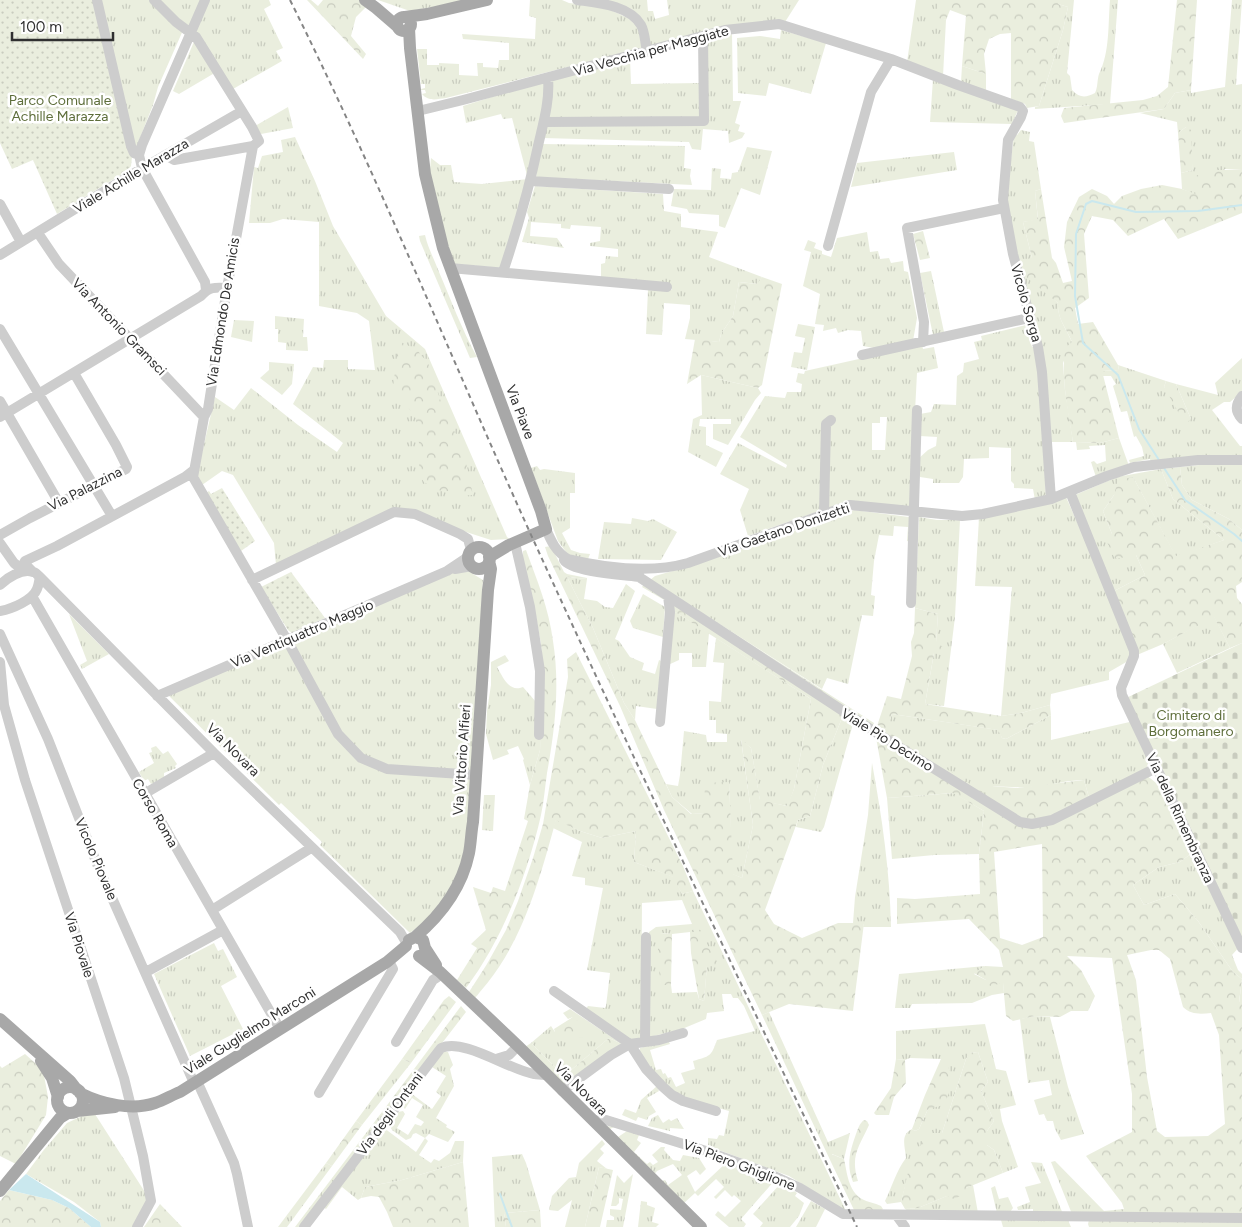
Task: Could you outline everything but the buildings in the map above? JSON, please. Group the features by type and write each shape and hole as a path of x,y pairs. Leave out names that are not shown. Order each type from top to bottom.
{"main road":[{"name":"Via Piave","path":"365,0 404,24 410,48 429,193 436,222 450,268 546,529"},
{"path":"404,24 427,14 471,2 487,0"},
{"path":"478,558 546,529"},
{"name":"Via Vittorio Alfieri","path":"413,944 451,898 462,877 469,854 488,590 478,558"},
{"name":"Viale Guglielmo Marconi","path":"34,1051 52,1078 65,1107 108,1109 154,1103 180,1092 413,944"},
{"name":"Via Novara","path":"413,944 701,1227"},
{"name":"Viale Guglielmo Marconi","path":"0,1018 34,1051 70,1081 78,1091 88,1097 126,1106"},
{"path":"0,1191 44,1138 65,1107 62,1090 65,1088 78,1091 82,1097 82,1105 65,1107"}],"street":[{"path":"97,0 131,146 134,154 139,155"},
{"path":"154,0 176,22 191,32 242,111 256,143 180,160 174,160 165,155"},
{"path":"205,0 152,120 139,155 142,168 205,282 206,290"},
{"path":"577,0 598,3 631,13 642,26 647,52"},
{"name":"Via Vecchia per Maggiate","path":"418,111 725,30 779,24 891,59 1020,107 1023,111"},
{"path":"544,122 704,121 703,36"},
{"path":"828,246 871,92 891,59"},
{"path":"503,272 518,227 544,122 549,91 548,78"},
{"name":"Viale Achille Marazza","path":"0,255 142,168 242,111"},
{"name":"Vicolo Sorga","path":"1023,111 1008,140 1004,170 1004,208 1012,254 1038,346 1042,372 1051,499"},
{"name":"Via Edmondo De Amicis","path":"194,474 204,417 208,409 227,288 256,143"},
{"path":"530,181 669,189"},
{"path":"0,204 22,242"},
{"path":"923,342 924,322 906,228 1004,208"},
{"name":"Via Antonio Gramsci","path":"38,233 59,264 204,417"},
{"path":"450,268 666,287"},
{"path":"4,415 201,296 206,290 213,287 227,288"},
{"path":"862,355 1029,318"},
{"path":"0,329 112,516"},
{"name":"Via Palazzina","path":"0,535 127,467 74,373"},
{"path":"1242,396 1236,404 1236,409 1242,419"},
{"path":"0,401 4,415 59,503"},
{"path":"911,603 917,410"},
{"path":"824,514 826,424 831,420"},
{"name":"Via Gaetano Donizetti","path":"639,573 688,563 850,506 962,516 983,514 1051,499 1120,472 1161,463 1198,460 1242,460"},
{"path":"35,592 32,573 24,563 25,561 194,474 338,734 361,758 387,768 476,775"},
{"name":"Via della Rimembranza","path":"1070,492 1134,651 1134,656 1121,692 1242,948"},
{"path":"252,580 394,512 415,514 460,534 468,540 478,558"},
{"path":"546,529 566,564 576,568 639,573"},
{"path":"0,543 14,563 32,573"},
{"path":"512,544 530,606 540,671 539,735"},
{"name":"Via Ventiquattro Maggio","path":"158,696 478,558"},
{"path":"0,585 11,576 32,573"},
{"name":"Via Novara","path":"32,573 50,585 66,605 214,754 413,944"},
{"name":"Viale Pio Decimo","path":"639,573 668,596 875,732 1020,822 1032,824 1052,820 1156,768"},
{"path":"0,612 8,610 43,585 66,605"},
{"name":"Corso Roma","path":"35,592 144,794 280,1029"},
{"path":"660,722 670,612 668,596"},
{"name":"Vicolo Piovale","path":"0,634 47,738 97,864 195,1082 234,1163 238,1174 248,1227"},
{"name":"Via Piovale","path":"0,662 4,704 25,780 124,1078 126,1106 151,1200 137,1227"},
{"path":"144,794 214,754"},
{"path":"212,910 311,848"},
{"path":"146,972 223,930"},
{"path":"645,1042 646,937"},
{"path":"319,1092 393,968 389,961"},
{"path":"396,1042 433,980 441,973"},
{"path":"554,991 630,1044 646,1069 672,1094 684,1101 716,1111"},
{"path":"562,1091 610,1055 630,1044 683,1033"},
{"name":"Via degli Ontani","path":"304,1227 441,1048 453,1046 496,1059 534,1074 546,1075"},
{"path":"496,1059 509,1055 518,1046"},
{"name":"Via Piero Ghiglione","path":"594,1122 606,1120 752,1166 786,1180 844,1214 1242,1218"},
{"path":"897,1216 905,1227"}],"green space":[{"name":"Parco Comunale Achille Marazza","path":"0,0 95,0 132,157 131,166 127,171 57,214 33,160 12,169 0,143"},
{"path":"97,0 269,0 271,5 264,9 283,48 276,51 282,61 233,89 184,28 158,87 134,153"},
{"path":"307,0 311,0 318,6 323,0 359,0 367,6 356,17 351,36 366,54 363,59"},
{"path":"378,0 466,0 466,1 410,11"},
{"path":"530,0 562,0 569,3 604,7 628,18 638,27 642,48 446,98 430,99 422,94 426,93 425,90 421,90 425,88 425,84 421,84 417,49 427,49 427,65 439,65 439,63 459,64 459,75 478,76 477,63 483,63 483,67 498,68 499,60 509,60 509,43 463,39 462,34 535,39 536,18 529,16"},
{"path":"593,0 647,0 648,11 653,11 655,19 669,15 667,0 799,0 785,22 648,48 644,25"},
{"path":"916,0 938,0 938,17 946,20 943,76 907,62"},
{"path":"938,0 1058,0 1058,4 1068,7 1063,30 1039,106 1027,108 1025,104 1011,99 1011,33 1000,34 989,39 984,54 986,74 962,66 966,16 950,10 946,20 938,18"},
{"path":"1058,0 1074,0 1067,73 1070,76 1072,90 1078,95 1085,96 1091,95 1096,91 1098,76 1103,65 1107,47 1110,0 1118,0 1110,104 1035,109 1035,107 1039,106 1063,30 1068,7 1058,4"},
{"path":"1177,0 1197,0 1191,90 1175,93 1164,109 1064,123 1061,116 1064,108 1143,100 1157,96 1168,87"},
{"path":"1232,0 1242,0 1236,85 1242,84 1242,170 1225,169 1196,195 1182,189 1181,173 1193,170 1186,127 1178,133 1177,122 1140,113 1164,109 1175,93 1191,90 1191,93 1225,87"},
{"path":"781,30 826,43 811,94 769,83 766,96 738,93 737,38 760,36 780,39"},
{"path":"732,34 733,101 741,101 735,123 740,125 738,131 745,133 742,138 729,143 728,131 703,129 701,150 692,149 689,142 543,138 552,79 630,58 631,84 700,83 700,42"},
{"path":"196,37 218,71 179,94 173,91"},
{"path":"962,66 986,74 986,91 961,82"},
{"path":"933,79 1018,110 1012,124 930,122"},
{"path":"546,80 547,91 529,180 503,268 455,264 445,238 429,181 431,158 440,165 451,165 454,182 482,184 528,179 512,118 503,119 501,114 466,123 463,106"},
{"path":"288,107 293,128 261,134 255,126"},
{"path":"1186,127 1191,130 1193,170 1181,173 1178,133"},
{"path":"1021,130 1030,132 1029,141 1034,142 1041,189 1035,191 1038,220 1023,222 1032,258 1047,293 1058,303 1060,318 1072,342 1063,363 1073,442 1051,442 1006,198 1014,135 1017,135"},
{"path":"295,137 333,226 386,316 425,349 509,539 491,540 404,512 276,565 274,543 233,475 222,471 202,485 197,474 215,397 234,410 251,388 298,425 337,452 343,443 293,404 313,367 323,368 324,360 348,360 348,369 375,370 369,321 357,313 319,306 319,222 283,219 270,223 249,223 254,167 258,168 262,156 283,152 281,140"},
{"path":"541,144 685,146 684,168 691,169 692,185 536,177"},
{"path":"747,147 772,151 760,195 741,188 725,228 719,226 719,215 689,213 687,209 671,206 674,189 711,190 712,168 721,169 720,178 731,179 732,173 738,172"},
{"path":"954,152 957,170 851,187 857,163"},
{"path":"1211,170 1242,170 1242,213 1178,239 1164,219 1128,236 1113,220 1092,216 1084,234 1089,298 1075,308 1078,324 1093,322 1118,365 1119,370 1102,371 1119,438 1100,443 1073,442 1064,372 1065,348 1072,342 1060,318 1058,303 1026,277 1024,260 1032,258 1023,222 1038,219 1035,191 1041,189 1052,258 1056,263 1063,283 1072,281 1064,247 1067,222 1079,197 1092,189 1107,196 1114,204 1122,196 1141,189 1162,185 1196,194 1193,177"},
{"path":"535,186 663,194 664,211 681,214 681,227 718,232 709,257 762,277 758,284 739,282 733,316 721,334 719,342 685,339 690,318 690,305 664,303 662,335 646,334 648,290 672,290 670,284 601,278 601,264 605,263 606,256 618,257 618,249 590,246 590,243 600,241 601,227 571,225 570,229 561,228 561,224 531,222 530,236 557,238 564,248 522,242 529,218 527,212"},
{"path":"923,231 930,258 920,260 913,234"},
{"path":"867,232 870,252 878,251 880,259 889,258 891,263 903,261 904,271 908,272 917,318 913,341 874,348 863,346 861,331 848,330 838,333 836,328 823,331 824,325 815,324 820,294 803,286 811,252 804,250 808,240 816,243 814,248 822,251 822,254 831,257 837,238"},
{"path":"425,235 457,315 477,357 470,358 420,241 419,236"},
{"path":"931,271 944,332 933,335 920,273"},
{"path":"762,277 782,284 762,385 758,388 701,375 687,384 695,339 719,342 721,334 733,316 739,282 757,284"},
{"path":"275,316 304,319 303,337 307,337 308,351 286,350 286,343 278,342"},
{"path":"234,320 254,321 252,342 231,337"},
{"path":"798,324 815,327 807,370 791,367 794,352 802,353 805,338 795,336"},
{"path":"1026,325 1032,347 1035,347 1039,372 1046,495 1035,500 1033,489 1014,488 1014,484 1011,481 1011,448 989,447 989,458 964,459 963,477 959,483 933,483 933,479 920,477 918,459 936,446 937,437 920,436 920,414 931,412 934,404 956,405 957,376 963,372 964,363 979,359 974,342 982,340 981,336"},
{"path":"399,341 417,350 428,363 444,411 463,448 473,495 455,496 448,491 435,490 423,481 417,456 421,450 416,432 416,418 393,387"},
{"path":"922,345 923,349 934,347 938,368 917,373 910,509 842,503 748,536 740,510 749,489 720,474 738,443 786,468 787,465 740,437 765,396 785,398 787,392 801,392 802,384 796,382 798,373 804,374 805,371","holes":["880,417 887,417 885,450 872,450 872,423 880,423"]},
{"path":"1242,358 1242,392 1230,402 1224,402 1212,410 1240,446 1242,446 1242,457 1151,462 1150,459 1130,463 1129,460 1144,456 1142,447 1136,436 1134,437 1127,411 1121,412 1113,386 1116,384 1111,376 1103,376 1101,371 1119,370 1118,365 1166,381 1164,387 1191,419 1176,384 1218,395 1215,383"},
{"path":"269,362 294,364 292,384 282,395 260,378 269,370"},
{"path":"701,375 758,388 761,393 728,445 713,439 713,424 731,424 731,419 700,419 699,426 706,427 706,445 723,453 716,467 688,452 693,419 702,415"},
{"path":"1166,381 1176,384 1191,419 1185,424 1164,387"},
{"path":"1119,438 1129,466 1096,477 1091,462 1094,461 1097,464 1106,461 1105,445 1089,446 1090,449 1077,450 1076,442 1100,443"},
{"path":"1242,465 1242,530 1229,519 1192,500 1182,485 1180,467"},
{"path":"537,466 540,470 575,473 575,493 570,493 570,528 562,533 571,550 590,554 588,559 569,556 558,541 531,468"},
{"path":"1180,467 1182,485 1192,500 1229,519 1242,530 1242,582 1236,586 1237,598 1242,604 1242,643 1230,648 1214,617 1163,644 1137,655 1114,591 1145,575 1136,555 1115,559 1107,542 1112,534 1103,511 1114,495 1118,480 1133,477 1176,556 1224,540 1173,499 1161,469"},
{"path":"1161,469 1173,499 1224,540 1176,557 1133,477 1114,495 1103,511 1112,534 1136,555 1145,575 1114,591 1075,495 1117,477"},
{"path":"222,488 255,541 241,551 206,493 209,491 211,494"},
{"path":"1066,497 1134,651 1128,661 1109,672 1109,680 1051,694 1050,705 1001,716 1012,587 975,586 979,518"},
{"path":"854,510 909,517 911,542 907,541 908,527 894,526 893,536 879,535 874,561 871,595 875,596 873,616 862,615 848,684 827,678 822,689 650,580 655,576 697,564"},
{"path":"919,517 937,520 960,520 955,617 944,706 925,704 936,642 938,614 915,608"},
{"path":"632,518 648,521 653,519 677,532 661,560 598,559 604,522 631,524"},
{"path":"551,546 564,572 587,578 567,577 593,628 624,703 635,720 672,797 691,814 704,813 705,783 729,782 733,874 742,878 753,825 741,739 751,748 760,800 787,806 794,789 811,699 672,610 671,604 642,587 646,581 654,582 874,723 870,733 842,718 823,765 810,816 798,820 765,910 774,924 802,938 838,923 864,923 853,1011 789,1004 762,1015 664,810 620,706 548,556 545,547"},
{"path":"526,550 546,606 553,641 556,707 552,740 541,815 529,860 502,928 466,988 457,980 477,948 471,944 486,930 473,887 491,893 493,887 505,891 528,821 524,819 530,785 540,750 543,672 541,644 533,600 523,561 523,551"},
{"path":"463,568 483,580 469,822 463,863 444,900 430,917 410,933 320,845 322,842 281,803 279,805 166,693"},
{"path":"291,572 325,618 292,633 288,630 261,587"},
{"path":"567,577 587,579 584,599 597,601 605,607 613,608 626,584 635,591 615,639 619,641 630,657 644,663 642,670 655,674 659,660 661,661 657,709 636,706 635,720 624,703 593,628"},
{"path":"643,594 665,607 663,637 633,628 630,621"},
{"path":"915,608 938,614 936,642 943,647 941,654 934,653 925,704 1001,716 1050,705 1051,715 1006,739 1002,738 998,730 892,714 887,731 992,798 992,786 1016,788 1084,780 1090,801 1145,774 1166,791 1196,850 1180,862 1159,867 1133,885 1144,905 1175,894 1198,921 1233,972 1242,979 1239,1002 1242,1003 1242,1214 1104,1214 1104,1211 1124,1209 1122,1203 1086,1156 1132,1132 1132,1094 1112,958 1067,956 1081,970 1095,996 1088,1011 1071,1011 1060,1017 1035,1016 1013,1021 1006,1016 1003,983 990,986 986,980 974,973 985,966 1003,967 999,950 969,919 897,924 897,898 915,899 980,894 979,854 984,811 953,793 887,798 875,732 887,696 901,699 912,656 911,642 914,633","holes":["1042,844 1043,937 1022,945 1000,938 994,852","1159,950 1170,959 1183,1007 1193,1013 1211,1013 1219,1035 1225,1124 1208,1136 1165,1137 1157,1131 1147,1077 1136,980 1127,955"]},
{"path":"672,610 709,633 706,667 692,667 692,653 679,653 679,660 668,665"},
{"path":"69,614 109,654 82,669 80,665 87,661"},
{"path":"1214,616 1230,648 1177,673 1163,644"},
{"path":"716,638 811,699 794,789 788,806 760,801 751,748 741,740 753,825 742,878 732,874 729,782 705,813 692,814 672,797 666,784 678,786 684,731 706,735 707,742 727,742 727,734 716,733 716,720 709,720 709,701 721,702 724,663 713,662"},
{"name":"Cimitero di Borgomanero","path":"1242,643 1242,948 1124,699"},
{"path":"576,652 683,866 693,891 682,894 673,877 634,862 636,831 602,838 556,820 533,896 518,932 499,967 475,998 469,992 506,930 518,901 543,824 568,677 567,659"},
{"path":"505,655 509,661 497,667 510,686 514,688 523,687 536,702 542,727 540,750 530,785 524,759 518,746 507,750 509,754 493,760 486,734 491,685 491,662"},
{"path":"892,714 999,730 1002,738 1006,739 1051,715 1051,740 1134,721 1150,756 1145,774 1090,801 1084,780 1034,787 993,786 992,799 886,731"},
{"path":"842,718 853,724 824,827 821,832 796,827 798,820 810,816 823,765"},
{"path":"156,746 163,754 168,751 177,764 176,768 164,773 164,778 151,784 148,779 144,781 139,772 154,763 149,753 152,752 151,748"},
{"path":"872,763 885,845 891,927 863,927 864,924 853,923 855,897 868,815"},
{"path":"954,793 984,811 979,854 934,855 892,859 887,798"},
{"path":"484,795 495,795 493,831 482,830"},
{"path":"556,819 580,831 602,838 636,831 634,862 674,877 682,894 693,891 846,1211 789,1176 708,1146 708,1138 717,1139 719,1135 724,1136 729,1111 683,1098 669,1088 640,1055 640,1048 668,1040 670,1044 650,1050 656,1070 661,1069 668,1078 671,1077 676,1087 685,1083 681,1073 695,1069 693,1061 709,1055 717,1040 755,1031 744,1006 738,998 733,998 731,994 722,994 724,1011 707,1013 706,1019 682,1029 650,1037 649,932 656,927 692,924 682,900 642,903 641,1040 630,1042 585,1010 588,1006 605,1008 606,1006 610,973 587,970 603,888 585,885 585,878 572,876 582,842 553,828","holes":["695,932 718,964 707,965 704,1001 699,999 697,992 672,993 671,985 661,985 660,933"]},
{"path":"1196,850 1241,945 1232,955 1238,970 1242,974 1242,979 1233,972 1198,921 1175,894 1144,905 1133,885 1159,867 1180,862"},
{"path":"692,924 696,925 719,965 707,966 704,1001 699,999 691,953 690,932 695,932"},
{"path":"660,933 672,934 671,985 661,985 657,957"},
{"path":"214,943 218,951 223,949 237,977 221,986 243,1029 190,1056 154,974"},
{"path":"985,966 974,974 986,980 1003,982 1004,993 992,995 972,1003 912,1004 910,1008 895,1008 899,974"},
{"path":"1242,979 1242,1003 1239,1003"},
{"path":"449,996 456,1002 411,1063 402,1059 444,1000"},
{"path":"461,1006 466,1012 389,1112 385,1108"},
{"path":"570,1009 622,1044 609,1038 564,1076 531,1043 551,1026 555,1032 573,1017 568,1019 563,1013"},
{"path":"769,1012 828,1142 850,1133 844,1159 832,1154 831,1162 762,1015"},
{"path":"1035,1016 1050,1017 1068,1087 1084,1134 1061,1140 1053,1121 1047,1121 1044,1114 1039,1115 1034,1100 1052,1095 1049,1080 1028,1083 1020,1019"},
{"path":"573,1017 587,1029 583,1038 566,1037 555,1032 554,1029"},
{"path":"985,1024 996,1069 1006,1071 1016,1105 1000,1109 1002,1121 1018,1167 1003,1173 994,1150 987,1145 987,1131 994,1121 981,1091 988,1082 978,1052 970,1053 966,1059 942,1133 912,1160 901,1202 887,1204 885,1201 906,1158 904,1145 906,1134 912,1129 915,1131 919,1129 928,1109 941,1059 896,1059 896,1031"},
{"path":"609,1038 622,1044 563,1087 525,1047 531,1043 564,1076"},
{"path":"444,1051 448,1052 453,1065 450,1069 454,1086 436,1118 455,1132 448,1142 429,1134 425,1138 416,1133 406,1140 392,1130 388,1123 398,1112 403,1111 405,1114 397,1128 408,1135 415,1124 421,1126 424,1122 416,1117 423,1105 412,1098 405,1109 402,1106 412,1094 432,1109 441,1096 436,1092 446,1076 432,1067"},
{"path":"978,1052 988,1082 981,1091 994,1121 987,1131 987,1145 994,1150 1003,1173 966,1188 965,1194 954,1199 947,1196 918,1208 905,1209 901,1202 911,1160 929,1133 942,1133 966,1059 969,1053"},
{"path":"25,1054 43,1070 48,1097 46,1115 16,1164 0,1156 0,1066 2,1068"},
{"path":"402,1059 411,1063 362,1125 356,1121"},
{"path":"896,1059 905,1060 906,1083 894,1097 889,1115 876,1115 874,1113 891,1088"},
{"path":"941,1059 946,1061 950,1073 949,1093 944,1105 928,1109 919,1129 915,1131 912,1129"},
{"path":"657,1086 659,1091 647,1098 656,1112 649,1116 647,1120 638,1117 636,1121 622,1115 625,1109 636,1113 641,1100"},
{"path":"385,1108 389,1112 300,1227 295,1227"},
{"path":"93,1111 150,1200 134,1227 101,1227 100,1222 74,1202 26,1174 67,1123"},
{"path":"658,1115 663,1123 669,1119 671,1121 677,1118 684,1129 670,1128 670,1131 648,1126 652,1118"},
{"path":"864,1120 869,1125 855,1158 858,1181 853,1182 849,1164 851,1152 858,1128"},
{"path":"356,1121 362,1125 332,1166 326,1163"},
{"path":"607,1126 614,1127 610,1129 618,1137 627,1131 639,1135 637,1140 641,1143 634,1152 647,1164 650,1162 653,1165 658,1162 652,1155 661,1147 665,1147 664,1150 673,1160 680,1161 683,1155 699,1158 706,1169 700,1175 696,1170 687,1176 695,1192 727,1162 749,1169 755,1175 775,1180 741,1219 746,1224 744,1227 729,1227 715,1215 718,1211 725,1217 741,1201 734,1195 732,1197 725,1190 716,1199 714,1197 724,1187 716,1179 698,1196 695,1193 683,1204 662,1181 665,1180 668,1185 682,1175 673,1164 657,1171 653,1176"},
{"path":"384,1128 416,1152 425,1138 428,1141 419,1155 431,1163 434,1159 439,1161 450,1153 455,1141 464,1141 463,1162 402,1180 365,1187 361,1198 358,1200 342,1187 326,1209 323,1207"},
{"path":"602,1140 605,1144 600,1149 604,1153 597,1161 607,1169 599,1167 585,1227 565,1227 572,1200 558,1211 549,1210 552,1196 569,1178 576,1177 579,1163"},
{"path":"522,1154 540,1210 504,1213 506,1227 495,1227 492,1157"},
{"path":"831,1154 844,1159 849,1181 857,1196 881,1206 883,1209 880,1212 854,1210 831,1162"},
{"path":"1055,1161 1104,1211 1104,1214 1072,1214 1051,1162"},
{"path":"463,1162 469,1227 393,1227 379,1197 361,1198 365,1187 402,1180"},
{"path":"1031,1162 1042,1163 1063,1214 1033,1214 1033,1209 1018,1210 1017,1207 1030,1202 1025,1187 1041,1183"},
{"path":"326,1163 332,1166 287,1227 278,1227"},
{"path":"599,1167 613,1170 600,1227 585,1227"},
{"path":"633,1174 623,1227 606,1227 607,1220 614,1220 614,1217 610,1215 610,1209 621,1210 623,1199 619,1198 619,1203 616,1206 611,1206 617,1175 624,1183"},
{"path":"781,1183 797,1193 795,1196 804,1203 799,1216 790,1227 760,1227 763,1223 753,1214"},
{"path":"973,1185 978,1213 910,1212 905,1209 918,1208"},
{"path":"995,1186 999,1199 1008,1197 1013,1208 1010,1212 997,1213 991,1188"},
{"path":"9,1190 52,1200 69,1208 91,1227 0,1227 0,1201"},
{"path":"641,1201 647,1202 647,1205 655,1208 652,1222 659,1224 656,1227 638,1227"},
{"path":"811,1201 825,1209 816,1227 796,1227"},
{"path":"160,1204 182,1227 144,1227"},
{"path":"540,1210 541,1227 506,1227 504,1213"},
{"path":"1001,1220 1068,1220 1071,1227 1003,1227"},
{"path":"1089,1220 1242,1220 1242,1227 1089,1227"}],"water":[{"path":"26,1174 100,1222 101,1227 91,1227 69,1208 52,1200 9,1190"}],"waterway":[{"path":"1159,460 1139,429 1118,375 1083,343 1075,296 1076,234 1086,204 1092,201 1136,212 1198,211 1242,205"},
{"path":"1164,468 1185,500 1242,541"},
{"path":"500,1194 512,1227"}],"railway":[{"path":"290,0 382,196 567,614 857,1227"}]}
